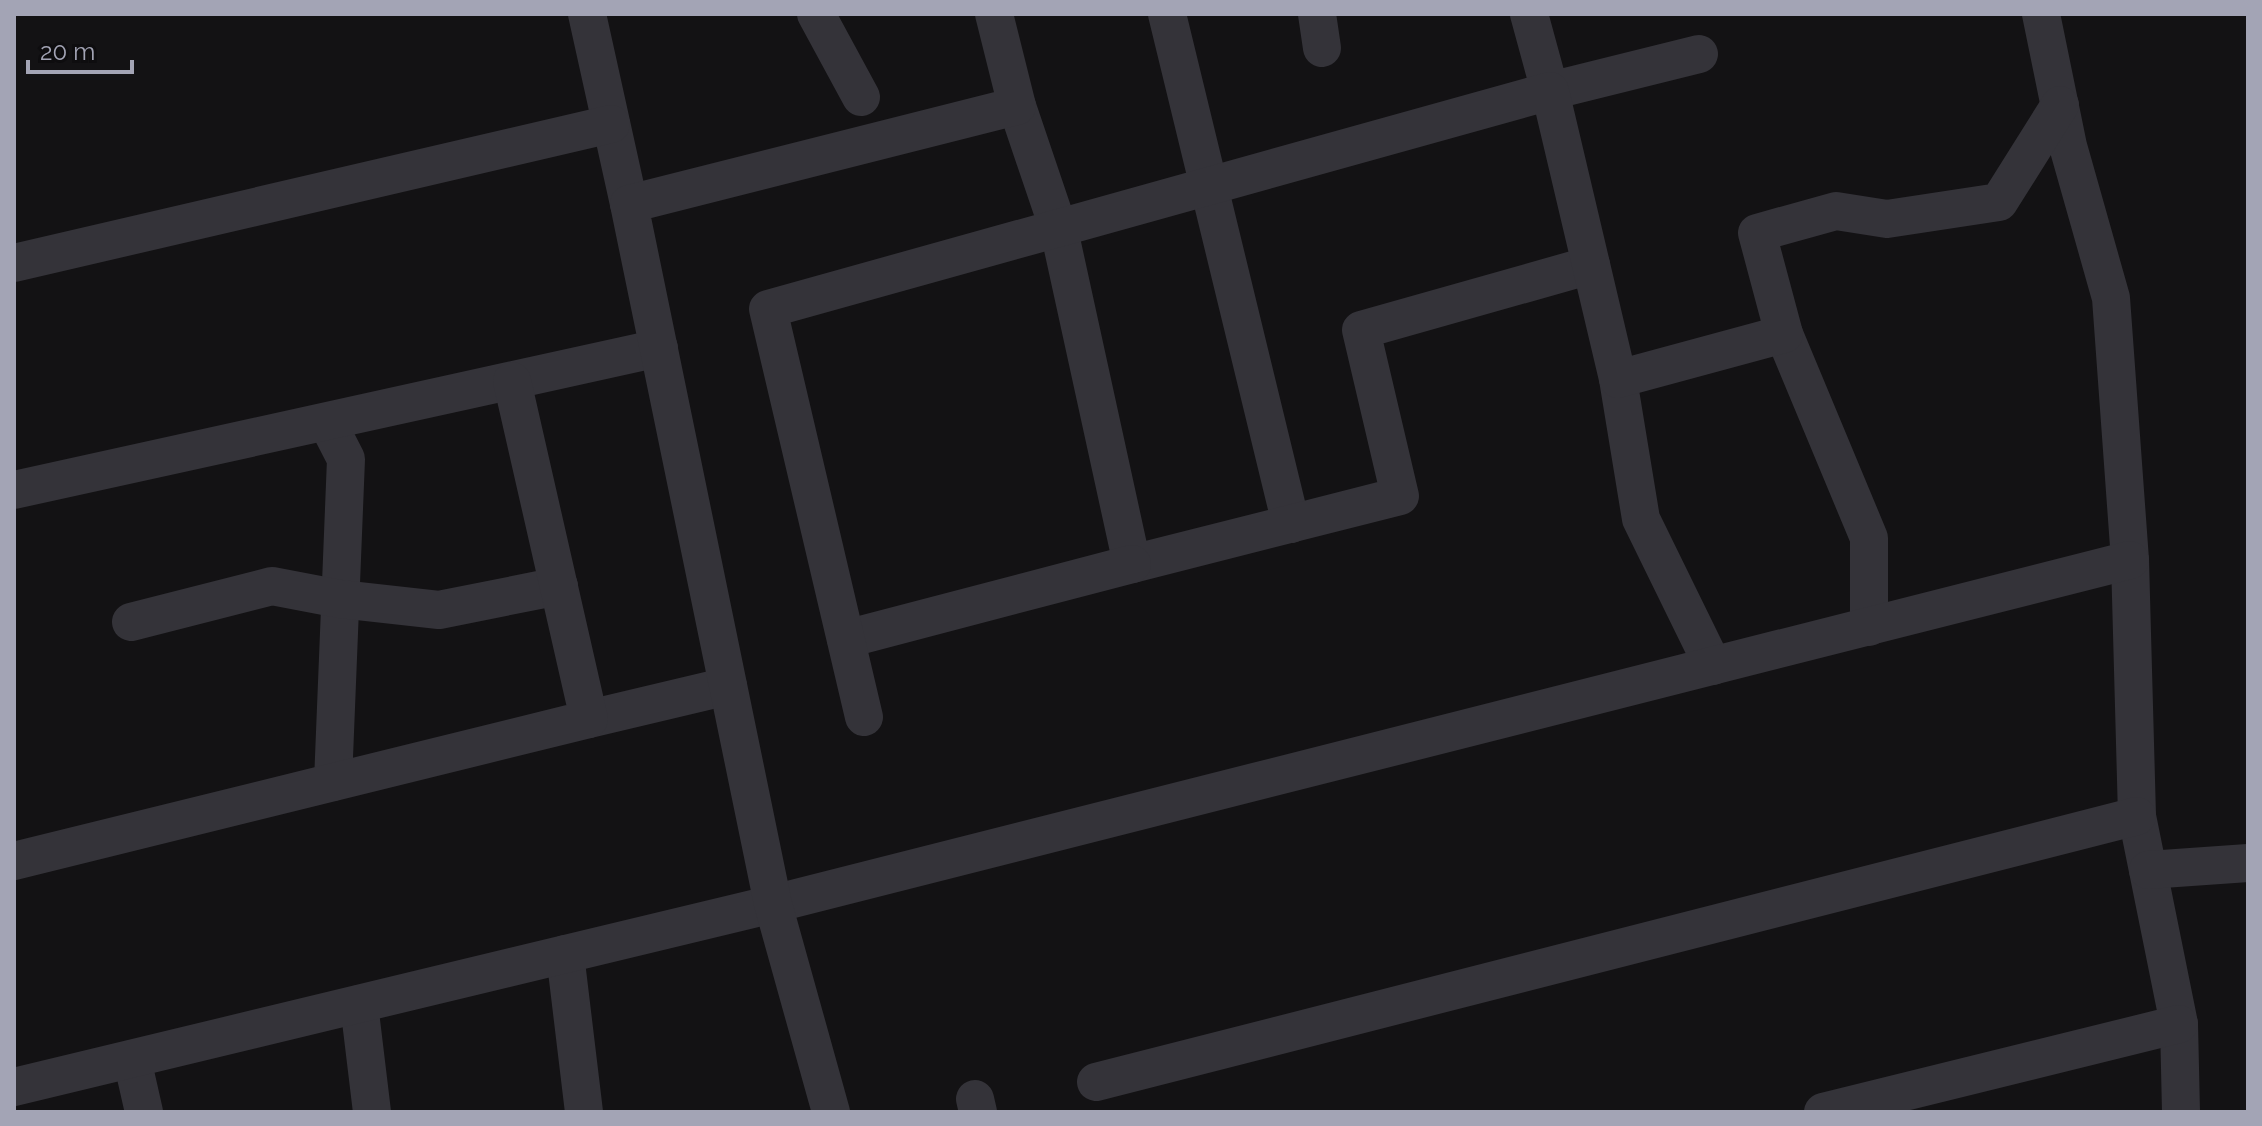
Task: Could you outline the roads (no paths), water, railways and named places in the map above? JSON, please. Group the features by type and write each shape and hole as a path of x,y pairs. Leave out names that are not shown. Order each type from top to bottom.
{"street":[{"path":"587,14 773,904 831,1112"},
{"path":"816,14 861,97"},
{"path":"994,14 1017,106 1059,230 1132,564"},
{"path":"1167,14 1291,524"},
{"path":"1529,14 1618,379 1641,519 1713,666"},
{"path":"2041,14 2060,105 2111,298 2130,560 2137,816 2179,1024 2181,1112"},
{"path":"864,717 768,309 1211,188 1550,91 1699,54"},
{"path":"1869,627 1869,538 1784,334 1757,233 1836,211 1887,219 1999,202 2060,105"},
{"path":"629,204 1017,106"},
{"path":"14,263 611,124"},
{"path":"846,639 1400,496 1361,330 1591,265"},
{"path":"1618,379 1784,334"},
{"path":"14,490 659,348"},
{"path":"512,381 589,719"},
{"path":"327,422 346,459 333,782"},
{"path":"14,1087 773,904 2130,560"},
{"path":"131,622 272,586 340,599 439,610 559,586"},
{"path":"14,861 728,686"},
{"path":"1096,1082 2137,816"},
{"path":"2148,870 2248,863"},
{"path":"565,954 584,1112"},
{"path":"359,1004 372,1112"},
{"path":"1823,1112 2179,1024"},
{"path":"132,1059 144,1112"}]}
